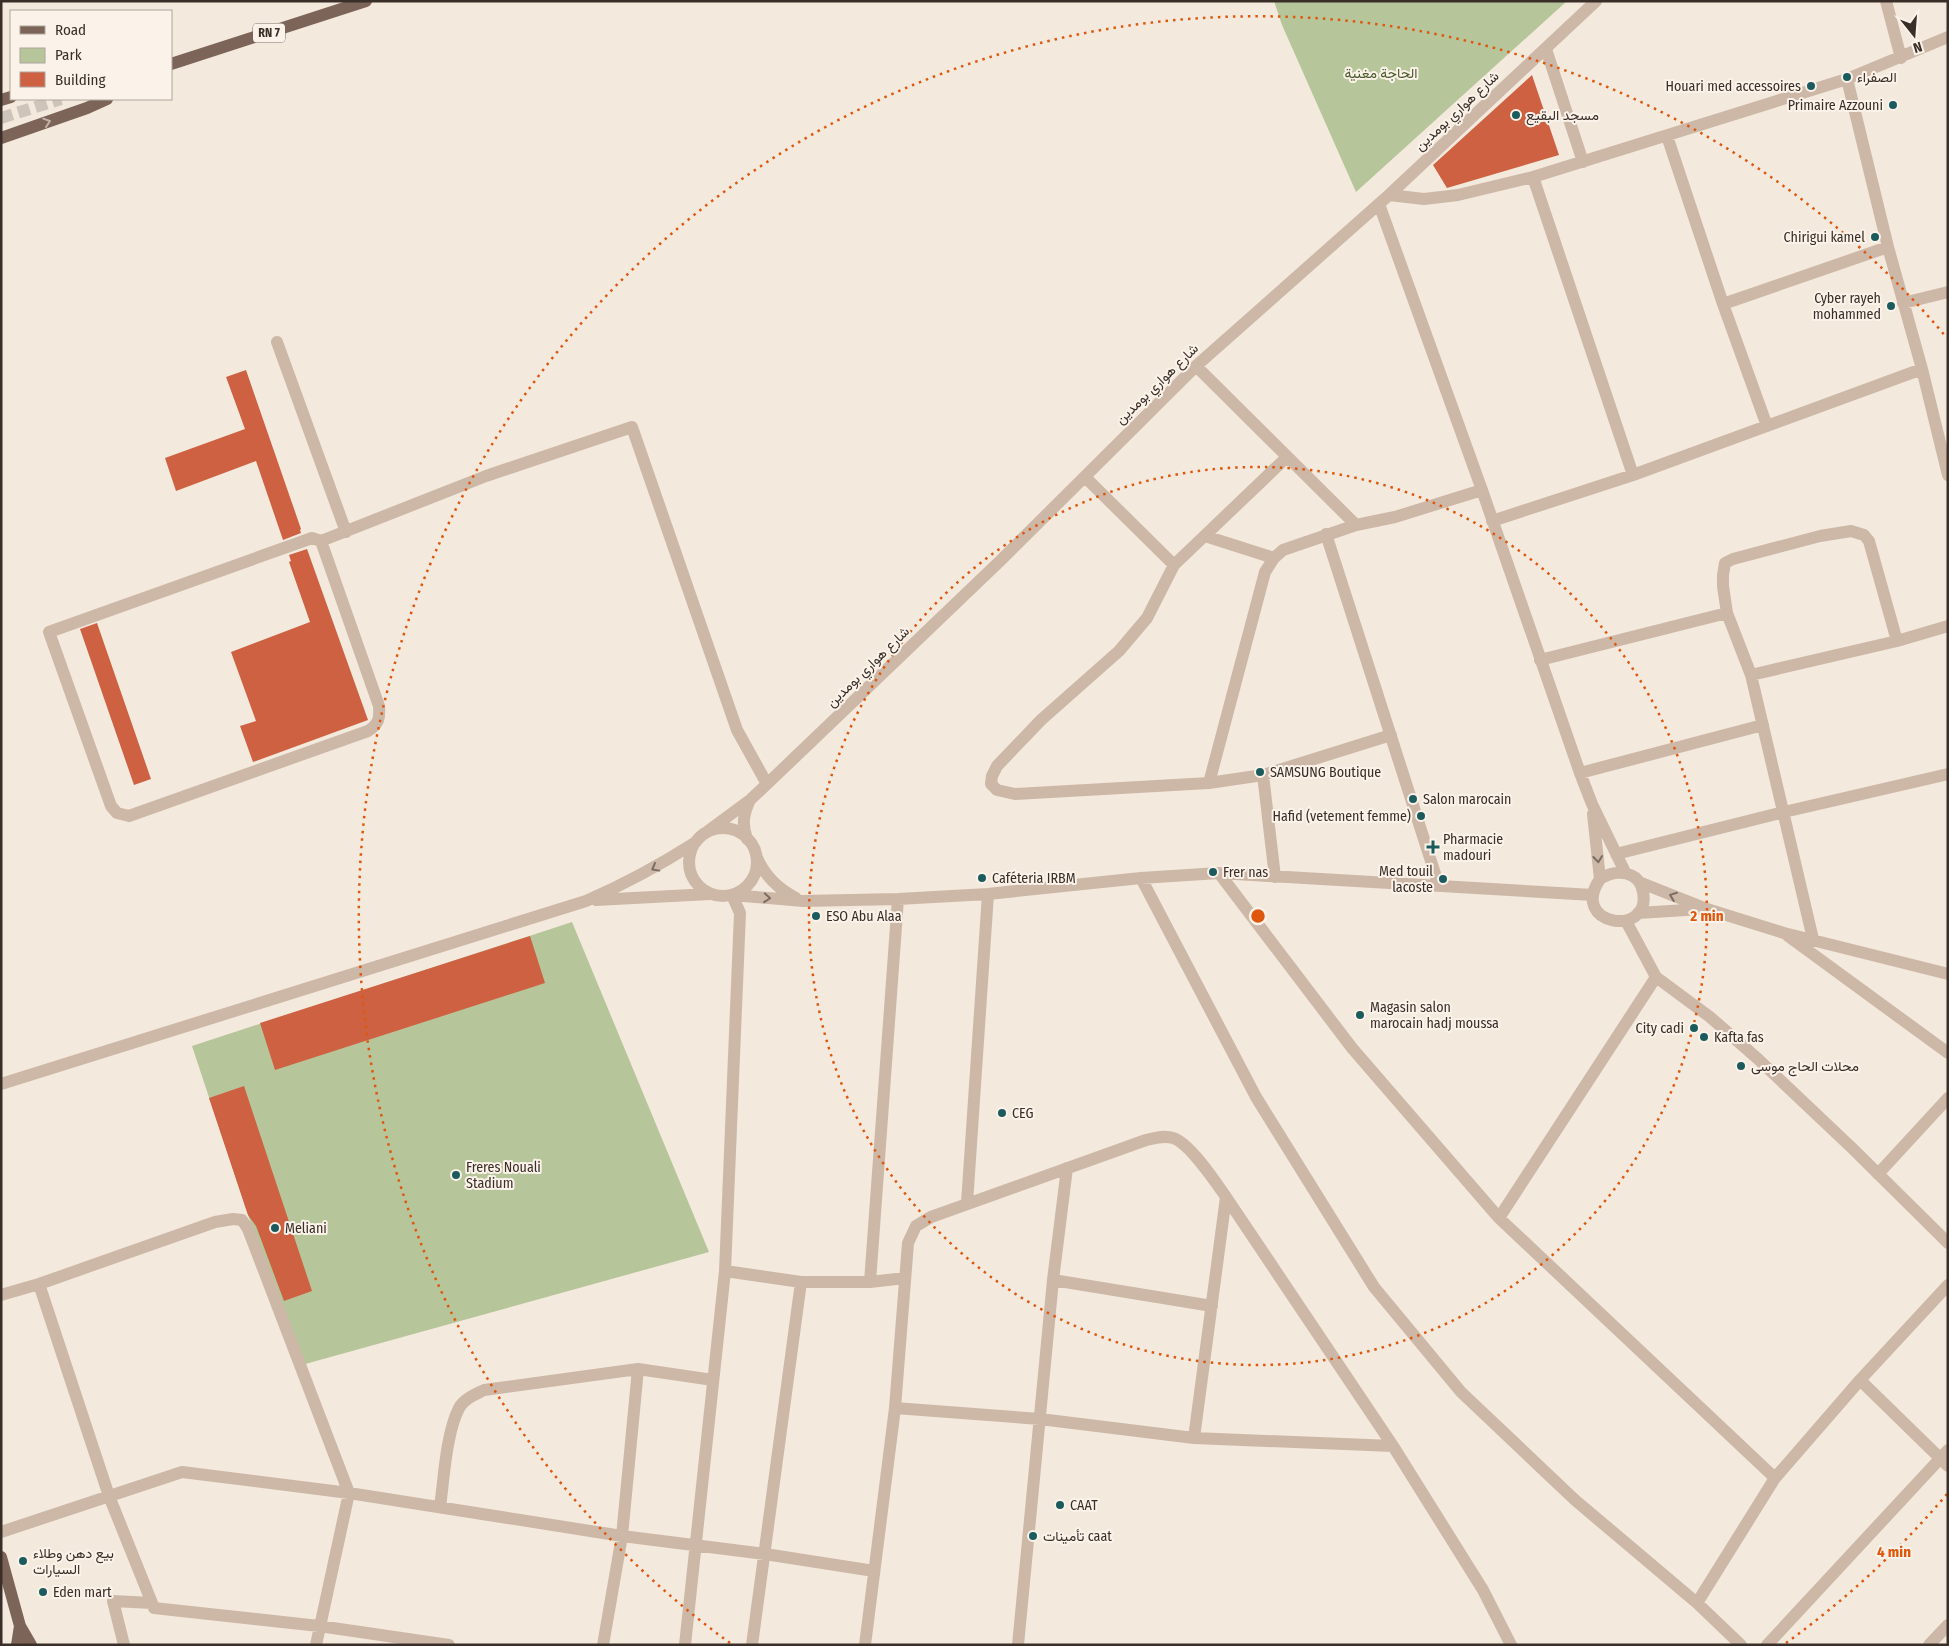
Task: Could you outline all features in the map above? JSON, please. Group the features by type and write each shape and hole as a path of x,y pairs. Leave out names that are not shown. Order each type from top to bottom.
{"main road":[{"name":"RN 7","path":"172,64 366,1"},
{"path":"1,138 105,100"},
{"path":"1,1557 20,1626 31,1645"},
{"path":"17,1645 20,1626"}],"street":[{"path":"1886,1 1901,58"},
{"name":"شارع هواري بومدين","path":"586,901 661,865 750,800 1085,477 1196,366 1389,195 1598,2"},
{"path":"1389,195 1424,199 1458,195 1533,177 1848,79 1948,37"},
{"path":"1546,50 1582,162"},
{"path":"1848,79 1888,247 1947,460 1948,475"},
{"path":"1667,136 1723,304 1767,426"},
{"path":"1533,177 1633,475"},
{"path":"1379,204 1482,490 1580,773 1592,804 1625,872"},
{"path":"1723,304 1888,247"},
{"path":"1903,303 1948,292"},
{"path":"277,342 346,532"},
{"path":"1196,366 1356,526"},
{"path":"1492,521 1633,475 1922,369"},
{"path":"321,542 379,706 380,718 376,726 368,731 129,816 117,813 111,806 49,632 312,538 321,542 486,476 632,427 737,730 767,784"},
{"path":"1287,457 1174,565 1147,618 1120,651 1041,720 996,766 991,784 997,790 1015,794 1209,783 1263,775 1391,735"},
{"path":"1085,477 1174,565"},
{"path":"1209,783 1266,572 1274,558 1283,550 1326,534 1482,490"},
{"path":"1813,939 1751,675 1727,613 1723,580 1725,563 1733,559 1803,541 1851,531 1864,535 1869,541 1897,641"},
{"path":"1326,534 1439,886"},
{"path":"1204,536 1274,558"},
{"path":"1540,660 1727,613"},
{"path":"1751,675 1897,641 1948,626"},
{"path":"1580,773 1763,725"},
{"path":"1616,854 1948,774"},
{"path":"1263,775 1275,877"},
{"path":"750,800 743,820 744,830 762,869 773,883 787,894 803,901"},
{"path":"1592,804 1600,879"},
{"path":"711,894 698,885 690,872 689,861 691,851 700,838 722,828 731,830 748,839"},
{"path":"732,895 749,883 754,874 756,864 755,853"},
{"path":"1638,913 1644,899 1643,890 1633,876 1625,872 1616,872 1607,874 1600,879 1595,886 1594,903 1602,917 1610,921 1626,921 1638,913 1707,909"},
{"path":"1,1084 586,901 711,894 803,901 898,899 988,894 1141,878 1219,873 1593,895"},
{"path":"1219,873 1352,1048 1500,1218 1775,1478"},
{"path":"1141,878 1256,1097 1374,1287 1461,1392 1575,1500 1697,1603 1741,1645"},
{"path":"1639,882 1707,909 1784,933 1948,974"},
{"path":"967,1203 988,894"},
{"path":"685,1645 725,1271 740,913 732,895"},
{"path":"870,1282 898,899"},
{"path":"1626,921 1656,977 1710,1017 1758,1059 1948,1243"},
{"path":"1784,933 1948,1053"},
{"path":"1500,1218 1656,977"},
{"path":"1878,1174 1948,1098"},
{"path":"864,1645 895,1408 908,1242 916,1226 930,1217 967,1203 1146,1140 1160,1137 1173,1138 1182,1142 1226,1197 1393,1446 1483,1590 1511,1645"},
{"path":"1018,1645 1053,1280 1067,1168"},
{"path":"1194,1438 1226,1197"},
{"path":"1,1295 39,1284 215,1222 233,1219 242,1220 248,1229 349,1493 316,1645"},
{"path":"725,1271 801,1282 870,1282 905,1278"},
{"path":"1053,1280 1212,1306"},
{"path":"752,1645 801,1282"},
{"path":"39,1284 109,1496 154,1608 319,1626 449,1645"},
{"path":"1697,1603 1775,1478 1860,1380 1948,1285"},
{"path":"440,1507 450,1438 460,1408 470,1396 484,1390 638,1369 713,1380"},
{"path":"603,1645 622,1536 638,1369"},
{"path":"1767,1645 1945,1458 1860,1380"},
{"path":"895,1408 1040,1420 1194,1438 1393,1446"},
{"path":"1,1532 182,1472 349,1493 622,1536 695,1544 874,1571"},
{"path":"124,1645 113,1601 152,1603"},
{"path":"1929,1645 1948,1625"}],"green space":[{"name":"الحاجة مغنية","path":"1274,1 1567,1 1356,192 1282,25"},
{"name":"Freres Nouali Stadium","path":"572,922 709,1252 298,1366 192,1046"}],"building":[{"name":"مسجد البقيع","path":"1532,75 1559,155 1447,188 1433,165"},
{"path":"246,370 301,529 301,533 283,540 256,461 176,491 165,458 245,429 226,377"},
{"path":"307,549 368,720 253,762 240,726 256,721 231,652 310,622 289,562 291,561 289,555"},
{"path":"97,623 151,779 134,785 80,629"},
{"path":"530,936 545,983 275,1070 260,1023"},
{"path":"244,1086 312,1291 284,1301 256,1226 248,1215 209,1098"}],"tunnel":[{"path":"1,118 58,100"}],"place":[{"name":"الصفراء","path":"1847,77"},
{"name":"Houari med accessoires","path":"1811,86"},
{"name":"Primaire Azzouni","path":"1893,105"},
{"name":"مسجد البقيع","path":"1516,115"},
{"name":"Chirigui kamel","path":"1875,237"},
{"name":"Cyber rayeh mohammed","path":"1891,306"},
{"name":"SAMSUNG Boutique","path":"1260,772"},
{"name":"Salon marocain","path":"1413,799"},
{"name":"Hafid (vetement femme)","path":"1421,816"},
{"name":"Pharmacie madouri","path":"1433,847"},
{"name":"Frer nas","path":"1213,872"},
{"name":"Caféteria IRBM","path":"982,878"},
{"name":"Med touil lacoste","path":"1443,879"},
{"name":"ESO Abu Alaa","path":"816,916"},
{"name":"Magasin salon marocain hadj moussa","path":"1360,1015"},
{"name":"City cadi","path":"1694,1028"},
{"name":"Kafta fas","path":"1704,1037"},
{"name":"محلات الحاج موسى","path":"1741,1066"},
{"name":"CEG","path":"1002,1113"},
{"name":"Freres Nouali Stadium","path":"456,1175"},
{"name":"Meliani","path":"275,1228"},
{"name":"CAAT","path":"1060,1505"},
{"name":"تأمينات caat","path":"1033,1536"},
{"name":"بيع دهن وطلاء السيارات","path":"23,1561"},
{"name":"Eden mart","path":"43,1592"}]}
